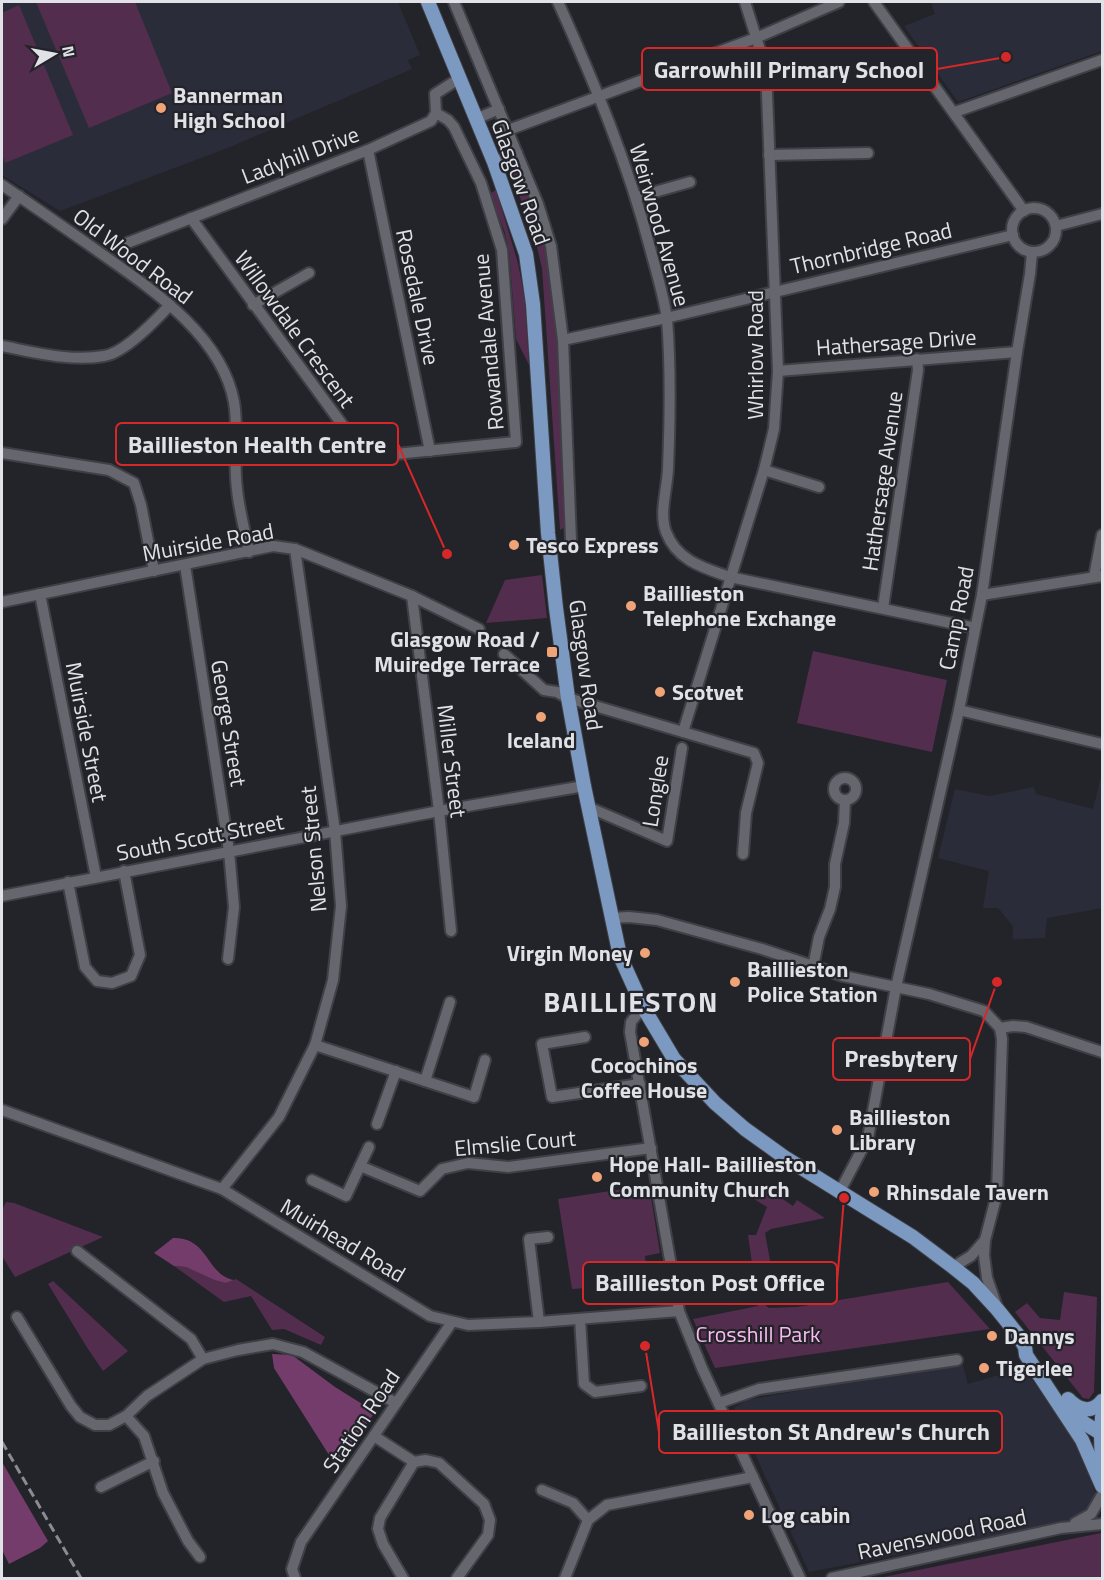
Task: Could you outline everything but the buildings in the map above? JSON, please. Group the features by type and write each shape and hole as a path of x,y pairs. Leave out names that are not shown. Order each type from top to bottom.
{"main road":[{"name":"Glasgow Road","path":"428,2 494,162 519,231 530,281 551,562 568,698 588,807 620,956 643,1007 674,1059 715,1103 753,1135 895,1225 953,1267 973,1283 997,1309 1025,1347"},
{"path":"1025,1347 1039,1358 1078,1419 1102,1434"},
{"path":"1025,1347 1026,1355 1082,1440 1102,1486"},
{"path":"1062,1394 1075,1407 1088,1410 1099,1406 1102,1401"},
{"path":"1102,1417 1102,1474"}],"street":[{"name":"Glasgow Road","path":"454,2 538,204 551,246 563,340 571,540"},
{"name":"Weirwood Avenue","path":"558,2 600,96 637,197 666,318 670,420 668,478 663,518 666,532 673,546 697,566 730,577 975,628"},
{"name":"Whirlow Road","path":"683,732 764,470 774,429 778,370 766,69 745,2"},
{"path":"508,130 756,38 839,2"},
{"path":"874,2 1024,211"},
{"path":"955,112 1102,60"},
{"path":"436,113 435,94 460,78"},
{"path":"477,119 499,109"},
{"name":"Ladyhill Drive","path":"127,243 368,150 431,121 436,113"},
{"name":"Rowandale Avenue","path":"436,113 448,120 454,128 481,183 502,250 516,442"},
{"name":"Rosedale Drive","path":"368,150 430,452"},
{"path":"494,162 517,153"},
{"path":"769,155 868,153"},
{"path":"637,197 690,182"},
{"name":"Old Wood Road","path":"2,184 140,280 170,305 201,337 225,373 234,401 237,428 237,489 249,552"},
{"path":"2,219 19,196"},
{"path":"1037,208 1050,214 1056,226 1056,233 1050,245 1045,249 1032,252 1019,246 1013,235 1014,221 1024,211 1037,208"},
{"path":"1056,226 1102,214"},
{"name":"Willowdale Crescent","path":"191,218 363,453 376,456 516,442"},
{"name":"Thornbridge Road","path":"563,340 666,318 1013,235"},
{"name":"Camp Road","path":"840,1191 868,1138 896,987 959,710 982,595 1032,252"},
{"path":"253,305 309,273"},
{"path":"2,346 67,357 106,356 135,339 170,305"},
{"name":"Hathersage Drive","path":"778,370 1017,352"},
{"name":"Hathersage Avenue","path":"883,608 918,370 917,359"},
{"path":"2,453 109,470 134,483 141,505 154,571"},
{"path":"764,470 819,487"},
{"path":"982,595 1098,576 1102,535"},
{"name":"Muirside Road","path":"2,602 273,546 295,549 412,596 479,629"},
{"name":"Nelson Street","path":"222,1189 279,1117 315,1045 333,980 341,906 335,831 295,549"},
{"name":"George Street","path":"185,565 229,851 234,907 228,959"},
{"name":"Muirside Street","path":"40,594 96,877"},
{"name":"Miller Street","path":"412,596 440,811 451,931"},
{"path":"504,654 544,690 557,692 568,698 754,753 759,762 746,813 743,854"},
{"path":"959,710 1102,744"},
{"name":"Longlee","path":"588,807 667,841 682,748"},
{"name":"South Scott Street","path":"2,897 124,871 584,786"},
{"path":"813,967 819,937 836,887 835,864 844,823 845,800"},
{"path":"68,882 85,967 97,981 112,983 131,976 140,955 124,871"},
{"path":"611,918 657,920 762,949 843,976 928,994 984,1011 1000,1028 1002,1039 996,1194 985,1240 984,1255 987,1278 997,1309"},
{"path":"425,1081 450,1002"},
{"path":"643,1007 631,1022 630,1032 679,1311 718,1403 800,1578"},
{"path":"1000,1028 1026,1027 1102,1052"},
{"path":"585,1037 543,1044 552,1097 640,1084"},
{"path":"315,1045 474,1097 485,1060"},
{"path":"377,1124 396,1071"},
{"name":"Muirhead Road","path":"2,1110 222,1189 430,1316 468,1325 679,1311"},
{"path":"312,1180 346,1196 369,1147"},
{"name":"Elmslie Court","path":"360,1166 420,1191 442,1169 468,1163 508,1167 651,1148"},
{"path":"539,1322 529,1239 548,1237"},
{"path":"953,1267 971,1256 985,1240"},
{"path":"77,1251 191,1339 203,1359"},
{"path":"16,1317 71,1406 80,1417 94,1425 109,1425 126,1416 155,1390 203,1359 273,1344 303,1352 396,1403"},
{"path":"580,1319 584,1384 595,1392 641,1386"},
{"name":"Station Road","path":"295,1578 292,1569 302,1542 452,1322"},
{"path":"718,1403 759,1389 957,1360"},
{"path":"126,1416 144,1436 163,1493 200,1557"},
{"path":"374,1436 414,1462 426,1460 439,1463 484,1504 490,1520 488,1535 458,1578"},
{"path":"101,1487 154,1461"},
{"path":"403,1578 383,1544 378,1530 380,1518 414,1462"},
{"path":"566,1578 588,1520 607,1504 753,1477"},
{"path":"542,1490 573,1503 588,1520"},
{"name":"Ravenswood Road","path":"1060,1528 1085,1519 1097,1507 1102,1495"},
{"name":"Ravenswood Road","path":"832,1578 1060,1528 1102,1524"}],"shaded area":[{"name":"Bannerman High School","path":"2,2 398,2 420,55 408,60 412,69 230,147 60,211 2,175"},
{"path":"931,2 1102,2 1102,51 958,102 904,26 935,14"},
{"path":"1102,772 1102,908 1047,918 1045,938 1013,939 1013,926 998,908 983,908 989,871 938,858 955,789 989,796 1034,787 1036,794 1093,809"},
{"path":"173,1238 185,1239 194,1243 218,1271 234,1280 226,1283 215,1280 186,1267 174,1266 154,1253"},
{"path":"272,1354 292,1355 335,1387 375,1412 345,1455 342,1464 336,1466 274,1368"},
{"path":"962,1362 968,1384 1002,1374 1019,1364 1034,1382 1084,1456 1095,1494 1085,1514 1056,1524 809,1572 734,1408 747,1400"},
{"path":"2,1462 48,1541 40,1548 9,1564 2,1550"}],"green space":[{"path":"36,2 135,2 172,93 89,128"},
{"path":"19,5 73,135 5,163 2,154 2,13"},
{"path":"517,165 542,235 552,274 569,525 560,530 542,268 534,235 509,168"},
{"path":"496,190 518,263 525,300 529,365 516,339 509,250 504,230 489,194"},
{"path":"542,575 547,618 486,623 505,580"},
{"path":"813,651 947,680 932,752 797,723"},
{"path":"649,1185 660,1253 645,1256 648,1284 572,1289 558,1199"},
{"name":"Crosshill Park","path":"768,1189 793,1206 797,1200 825,1218 771,1229 765,1233 771,1266 758,1283 761,1302 769,1308 797,1307 948,1282 990,1329 715,1368 693,1319 758,1306 748,1235 756,1235 767,1207 744,1193"},
{"path":"6,1202 103,1237 15,1277 2,1256 2,1210"},
{"path":"174,1266 186,1267 226,1283 236,1279 325,1337 321,1345 284,1329 272,1330 251,1296 224,1302"},
{"path":"53,1281 128,1351 103,1371 48,1284"},
{"path":"1064,1292 1097,1297 1094,1392 1089,1399 1083,1398 1015,1312 1027,1303 1040,1318 1060,1320"},
{"path":"1101,1533 1102,1578 879,1578"}],"railway":[{"path":"2,1442 81,1578"}],"place":[{"name":"Garrowhill Primary School","path":"1006,57"},
{"name":"Bannerman High School","path":"161,108"},
{"name":"Tesco Express","path":"514,545"},
{"name":"Baillieston Health Centre","path":"447,554"},
{"name":"Baillieston Telephone Exchange","path":"631,606"},
{"name":"Glasgow Road / Muiredge Terrace","path":"552,652"},
{"name":"Scotvet","path":"660,692"},
{"name":"Iceland","path":"541,717"},
{"name":"Virgin Money","path":"645,953"},
{"name":"Baillieston Police Station","path":"735,982"},
{"name":"Presbytery","path":"997,982"},
{"name":"Cocochinos Coffee House","path":"644,1042"},
{"name":"Baillieston Library","path":"837,1130"},
{"name":"Hope Hall- Baillieston Community Church","path":"597,1177"},
{"name":"Rhinsdale Tavern","path":"874,1192"},
{"name":"Baillieston Post Office","path":"844,1198"},
{"name":"Dannys","path":"992,1336"},
{"name":"Baillieston St Andrew's Church","path":"645,1346"},
{"name":"Tigerlee","path":"984,1368"},
{"name":"Log cabin","path":"749,1515"}],"district":[{"name":"BAILLIESTON","path":"631,1001"}]}
